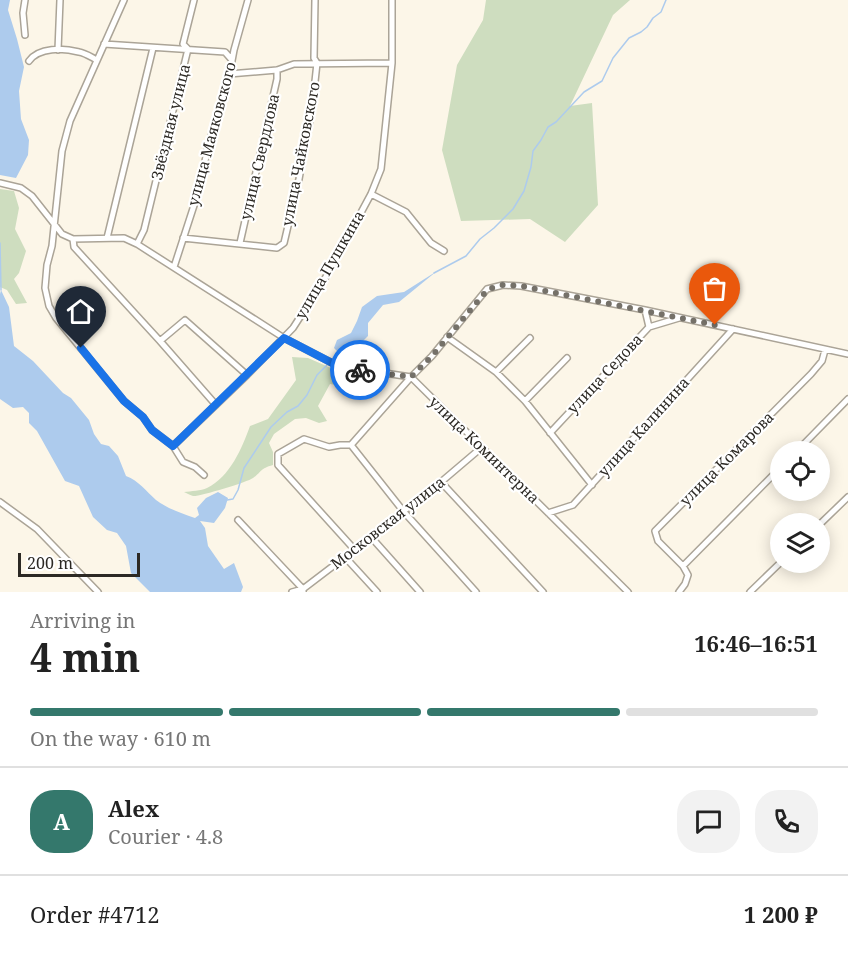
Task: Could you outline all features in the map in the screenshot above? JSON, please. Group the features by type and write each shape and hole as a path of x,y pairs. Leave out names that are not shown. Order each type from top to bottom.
{"street":[{"path":"25,0 23,13 25,35"},
{"path":"58,50 60,0"},
{"path":"124,0 69,121 62,151 45,288 56,318 124,401 143,417 152,430 173,446 183,462 195,467 204,475"},
{"name":"Звёздная улица","path":"136,244 144,230 188,49 183,44 194,0"},
{"name":"улица Маяковского","path":"174,267 199,190 209,142 217,120 248,0"},
{"name":"улица Чайковского","path":"183,238 277,248 284,243 312,109 317,63 314,58 315,0"},
{"name":"улица Пушкина","path":"173,446 292,328 329,272 371,194 381,169 392,63 392,0"},
{"path":"104,44 225,52 232,60"},
{"path":"107,238 153,48"},
{"path":"29,61 34,54 58,50 79,52 97,60"},
{"path":"229,74 277,70 294,64 392,63"},
{"name":"улица Свердлова","path":"240,243 277,79 277,70"},
{"path":"0,183 21,188 32,196 62,234 73,239 124,238 174,267 284,338 338,366 411,377"},
{"path":"371,194 406,212 431,243 444,251"},
{"path":"73,239 74,247 216,405"},
{"path":"354,549 278,465 278,454 304,439 329,447 351,445 432,356 488,289 503,285 521,286 848,354"},
{"name":"улица Седова","path":"550,434 649,327 645,310"},
{"path":"649,327 679,318"},
{"path":"160,341 185,320 247,375"},
{"name":"улица Калинина","path":"548,513 573,505 733,329"},
{"path":"447,338 496,372 525,401 592,485"},
{"path":"496,372 530,338"},
{"name":"улица Комарова","path":"683,566 658,542 655,531 811,374 822,361 825,350"},
{"path":"525,401 567,358"},
{"name":"улица Коминтерна","path":"411,377 627,592"},
{"path":"807,441 848,399"},
{"path":"351,445 404,512 476,592"},
{"name":"Московская улица","path":"292,592 303,591 481,448"},
{"path":"679,592 686,584 688,575 683,566 770,478"},
{"path":"441,482 543,592"},
{"path":"830,514 848,497"},
{"path":"0,502 37,529 98,592"},
{"path":"238,520 303,591"},
{"path":"370,537 420,592"},
{"path":"345,557 377,592"},
{"path":"750,592 770,572"}],"green space":[{"path":"486,0 630,0 613,15 570,106 592,103 598,205 565,242 530,219 461,221 442,150 457,65 483,20"},
{"path":"0,189 14,191 19,208 15,229 26,251 19,273 14,279 27,303 16,304 7,290 0,287"},
{"path":"292,357 308,358 331,368 361,375 365,383 361,389 330,384 318,406 327,421 319,423 306,418 295,419 274,434 269,443 273,452 273,465 263,469 253,478 197,496 184,492 207,488 229,469 250,426 268,419 296,380"}],"water":[{"path":"0,0 10,0 8,10 24,67 19,91 21,119 29,140 28,155 16,178 0,175"},
{"path":"437,271 399,302 383,305 368,323 368,336 351,353 339,353 334,348 337,340 351,333 362,307 377,296 404,292"},
{"path":"1,290 9,307 14,346 71,398 89,420 101,444 109,446 118,456 126,476 139,483 156,500 195,518 199,515 197,508 206,498 218,492 228,498 225,508 214,523 200,521 205,528 208,546 224,569 234,563 243,587 241,592 150,592 131,573 126,546 117,533 107,530 93,517 79,486 65,481 37,431 29,423 29,413 23,407 13,408 0,399"}],"waterway":[{"path":"434,273 466,256 480,239 513,209 524,191 533,151 548,127 556,122 584,92 602,81 613,58 629,38 641,32 661,12 666,0"},
{"path":"0,243 1,290"},
{"path":"332,361 339,353"},
{"path":"227,500 233,499 244,468 271,427 287,412 298,406 307,395 317,375 328,364"}],"way so far":[{"path":"360,370 411,377 432,356 488,289 503,285 521,286 715,325"}],"route":[{"path":"81,348 124,401 143,417 152,430 173,446 284,338 338,366 360,370"}]}
